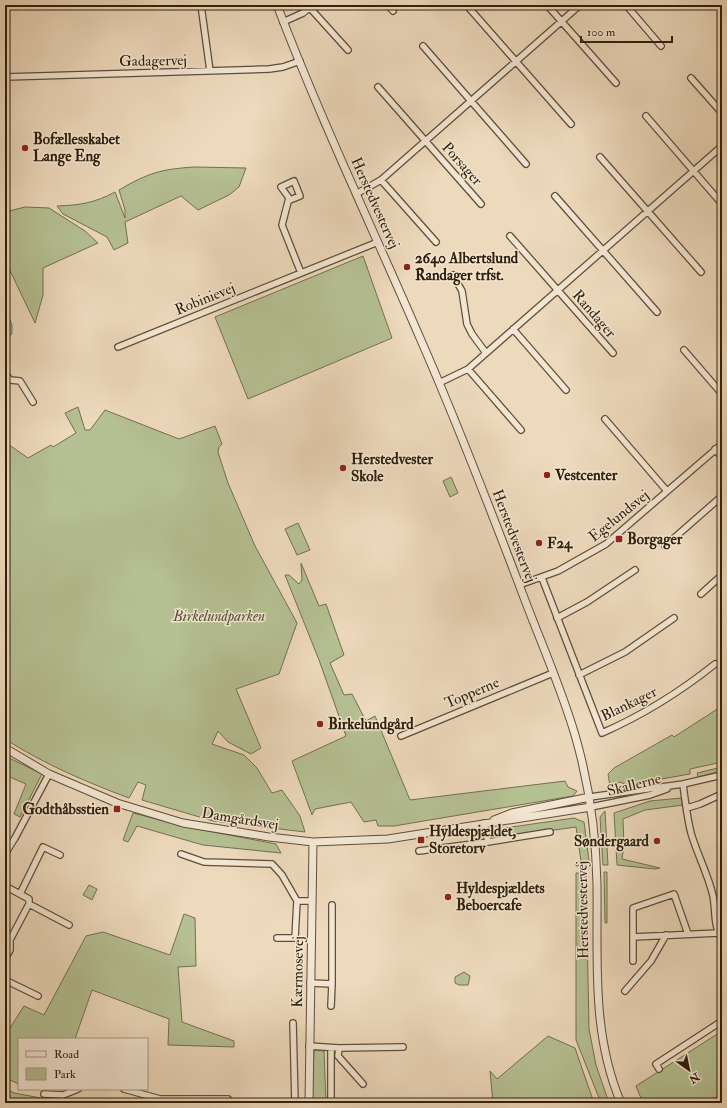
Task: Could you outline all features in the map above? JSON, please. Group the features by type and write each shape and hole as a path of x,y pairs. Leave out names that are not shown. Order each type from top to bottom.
{"street":[{"path":"201,5 210,71"},
{"name":"Herstedvestervej","path":"277,5 356,194 439,382 501,534 574,731 590,797 597,881 598,989 601,1030 606,1062 622,1103"},
{"path":"388,5 393,11"},
{"path":"547,5 616,83"},
{"name":"Porsager","path":"356,194 381,180 580,5"},
{"path":"626,5 662,46"},
{"path":"283,22 303,13 312,6 348,50"},
{"path":"469,8 571,124"},
{"path":"423,46 526,164"},
{"name":"Gadagervej","path":"5,77 268,69 283,67 300,61"},
{"path":"691,78 722,113"},
{"name":"Porsager","path":"378,87 481,204"},
{"path":"646,116 722,204"},
{"name":"Randager","path":"439,382 468,369 722,146"},
{"path":"600,157 701,272"},
{"path":"381,180 436,242"},
{"path":"555,196 657,312"},
{"path":"289,198 282,225 301,273"},
{"name":"Randager","path":"510,236 613,353"},
{"name":"Robinievej","path":"118,347 378,242"},
{"path":"453,275 462,291 467,324 472,334 486,353"},
{"path":"513,329 566,390"},
{"path":"684,350 722,394"},
{"path":"468,369 521,430"},
{"path":"5,372 10,380 20,382 33,402"},
{"path":"605,420 667,491"},
{"name":"Egelundsvej","path":"519,585 542,578 572,565 606,544 722,444"},
{"path":"716,449 722,457"},
{"path":"665,546 722,496"},
{"path":"557,618 587,602 635,570"},
{"path":"701,594 722,575"},
{"name":"Blankager","path":"542,578 602,733 659,704 686,687 715,664"},
{"path":"579,676 630,648 674,618"},
{"name":"Topperne","path":"401,736 552,673"},
{"name":"Damgårdsvej","path":"5,748 49,774 117,803 183,822 247,834 313,842 388,839 484,824 514,821 590,807"},
{"path":"5,854 49,774"},
{"name":"Skallerne","path":"590,797 683,784 722,775"},
{"path":"633,937 688,934 720,935 715,918 713,898 691,833 683,784"},
{"name":"Skallerne","path":"590,807 650,795 683,784"},
{"path":"686,808 700,804 722,794"},
{"name":"Damgårdsvej","path":"484,824 512,813 590,797"},
{"path":"484,824 488,842"},
{"path":"419,851 550,832"},
{"name":"Kærmosevej","path":"309,1103 313,842"},
{"path":"20,894 43,847 60,856"},
{"path":"181,854 204,862 272,864 282,876 297,901 295,938 277,938"},
{"path":"5,886 29,899 29,904 10,940 10,950 5,959"},
{"path":"633,961 633,908 674,894 688,934"},
{"path":"297,901 312,901"},
{"path":"29,904 69,925"},
{"path":"331,1006 332,905"},
{"path":"715,918 722,917"},
{"path":"625,991 651,961 663,935"},
{"path":"5,980 38,996"},
{"path":"310,983 332,984"},
{"path":"659,1069 656,1064 722,1021"},
{"path":"293,1023 294,1103"},
{"path":"309,1046 331,1048 403,1047"},
{"path":"331,1048 331,1100"},
{"path":"339,1048 338,1056 363,1084"},
{"path":"44,1094 63,1095 76,1090"},
{"path":"127,1090 160,1101 228,1099"}],"green space":[{"path":"195,167 246,168 239,187 229,195 198,210 181,196 125,222 128,243 114,250 107,237 63,214 57,206 87,203 115,192 125,218 125,210 119,190 155,173 173,169"},
{"path":"25,207 49,208 85,231 98,243 43,268 43,295 35,323 5,260 5,212"},
{"path":"363,256 392,338 248,399 215,317"},
{"name":"Birkelundparken","path":"78,407 85,430 90,430 105,410 179,439 215,426 222,444 219,447 218,452 228,483 255,546 297,623 279,674 236,689 261,748 251,754 228,742 218,731 212,744 244,755 257,768 272,793 282,790 300,816 305,832 213,821 142,800 146,785 138,782 129,798 66,772 35,757 5,739 5,442 28,458 51,445 53,447 76,433 65,413"},
{"path":"451,477 458,493 450,497 443,481"},
{"path":"298,523 310,550 297,555 285,529"},
{"path":"301,563 319,606 326,604 344,655 330,663 344,695 352,694 366,721 375,716 410,800 565,781 568,787 577,791 573,796 394,826 378,826 376,820 364,822 351,802 315,809 312,815 292,761 346,736 319,660 285,575 289,575 299,584 302,580"},
{"path":"722,706 722,762 690,769 690,774 627,785 620,782 610,786 608,774 614,768 672,735 674,737"},
{"path":"5,756 42,774 20,817 14,814 26,784 5,775"},
{"path":"722,767 722,771 698,777 697,773"},
{"path":"681,798 683,805 645,810 623,819 624,846 622,859 660,868 655,869 617,865 614,813 650,801"},
{"path":"605,811 608,865 603,865 600,817"},
{"path":"133,813 187,827 276,844 281,853 203,845 137,826 128,842 123,840"},
{"path":"574,818 584,822 590,868 585,865 576,866 576,862 581,861 576,827 498,838 493,836 491,830"},
{"path":"604,872 607,872 607,923 605,923"},
{"path":"576,873 586,873 589,1029 596,1065 609,1103 601,1103 576,1040"},
{"path":"89,885 97,889 92,900 83,895"},
{"path":"184,914 195,918 196,966 178,967 182,1022 234,1041 234,1047 168,1045 169,1019 92,990 75,1038 18,1038 18,1084 5,1078 5,1036 24,1006 44,1015 86,936 103,932 170,955"},
{"path":"464,972 470,976 468,985 459,985 455,983 455,977"},
{"path":"722,1031 722,1103 643,1103 636,1086"},
{"path":"548,1036 575,1048 594,1103 493,1103 490,1071 497,1079"},
{"path":"314,1050 324,1051 326,1103 312,1103"},
{"path":"5,1088 14,1093 41,1098 42,1103 5,1103"}],"water":[{"path":"5,306 12,325 12,334 5,340"},
{"path":"722,1096 722,1103 705,1103 710,1099"}],"place":[{"name":"Bofællesskabet Lange Eng","path":"25,148"},
{"name":"2640 Albertslund Randager trfst.","path":"407,267"},
{"name":"Herstedvester Skole","path":"343,468"},
{"name":"Vestcenter","path":"547,475"},
{"name":"Borgager","path":"619,539"},
{"name":"F24","path":"539,543"},
{"name":"Birkelundgård","path":"320,724"},
{"name":"Godthåbsstien","path":"117,809"},
{"name":"Hyldespjældet, Storetorv","path":"421,840"},
{"name":"Søndergaard","path":"657,841"},
{"name":"Hyldespjældets Beboercafe","path":"448,897"}]}
